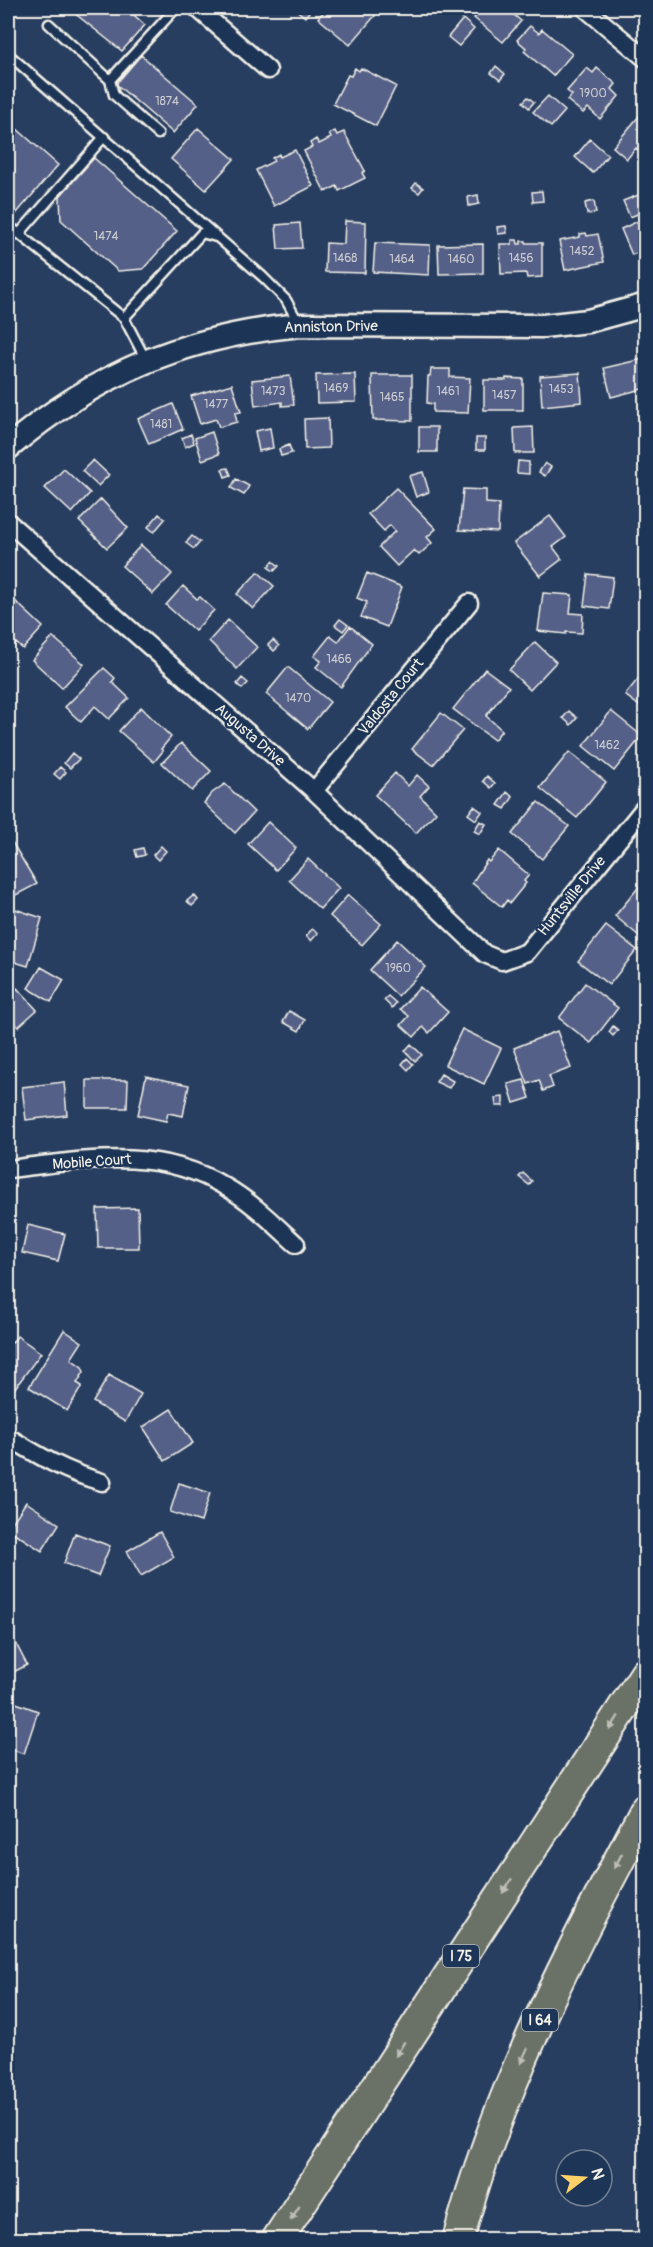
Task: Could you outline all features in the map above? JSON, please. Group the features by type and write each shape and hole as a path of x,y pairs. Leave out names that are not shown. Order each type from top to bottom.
{"highway":[{"name":"I 75","path":"277,2240 645,1673"},
{"name":"I 64","path":"458,2240 486,2151 520,2065 572,1950 645,1809"}],"street":[{"path":"197,8 268,70"},
{"path":"585,8 645,59"},
{"name":"Anniston Drive","path":"8,448 65,403 103,380 146,360 186,346 272,328 300,325 543,326 588,321 645,305"},
{"name":"Augusta Drive","path":"8,522 314,791 485,954"},
{"name":"Valdosta Court","path":"314,791 469,603"},
{"name":"Huntsville Drive","path":"485,954 502,961 526,952 645,806"},
{"name":"Mobile Court","path":"8,1169 108,1159 151,1160 190,1169 224,1186 255,1208 296,1244"},
{"path":"8,1437 75,1475 102,1482"}],"lane":[{"path":"110,80 176,8"},
{"path":"49,24 110,80 114,95 158,134"},
{"path":"8,54 263,277 286,300 300,325"},
{"path":"19,234 104,137"},
{"path":"8,225 124,318 146,360"},
{"path":"124,318 202,233 219,238"}],"building":[{"path":"68,8 126,8 145,25 122,51"},
{"path":"294,8 312,8 305,17"},
{"path":"327,8 374,8 379,11 350,45 318,18"},
{"path":"484,8 506,8 521,21 503,42 474,18"},
{"path":"463,19 474,29 459,46 448,37"},
{"path":"530,26 539,33 542,29 572,54 553,76 524,51 526,48 517,40"},
{"path":"141,55 198,104 173,133 116,84"},
{"path":"496,66 505,74 500,80 491,73"},
{"path":"355,68 359,71 361,68 396,86 376,126 333,104 348,75 351,76"},
{"path":"587,68 593,73 597,68 616,84 612,89 619,96 600,119 588,108 583,113 567,100 572,95 567,91"},
{"path":"548,96 565,111 551,127 533,112"},
{"path":"528,97 534,102 529,108 523,102"},
{"path":"640,115 646,119 646,156 636,148 627,159 613,147"},
{"path":"8,121 58,165 16,214 8,206"},
{"path":"198,128 234,159 206,190 171,159"},
{"path":"335,131 337,135 344,132 365,171 362,173 365,178 339,191 337,186 325,192 304,151 312,147 310,143 316,139 319,144 331,138 329,134"},
{"path":"590,139 608,155 593,173 575,157"},
{"path":"295,150 313,186 274,206 256,170 274,161 272,158 279,154 280,157"},
{"path":"94,158 177,231 143,269 118,271 61,220 60,196"},
{"path":"416,183 423,188 419,193 412,188"},
{"path":"542,191 543,201 533,202 532,192"},
{"path":"646,192 646,249 632,255 621,229 643,219 640,213 630,217 623,201"},
{"path":"478,195 479,204 469,206 468,197"},
{"path":"594,201 596,213 587,214 585,203"},
{"path":"345,221 366,222 365,273 325,272 326,243 344,244"},
{"path":"300,223 302,248 278,249 276,225"},
{"path":"506,226 507,233 498,234 497,227"},
{"path":"586,233 587,236 598,234 604,262 565,270 559,241 580,237 580,234"},
{"path":"512,240 517,240 518,244 521,244 521,241 542,243 542,277 527,278 526,273 501,274 500,244 512,244"},
{"path":"375,243 430,245 429,275 373,272"},
{"path":"483,244 483,273 439,274 438,245"},
{"path":"643,359 646,388 611,397 604,368"},
{"path":"431,369 450,369 450,377 470,378 468,413 433,412 433,404 427,403 428,376 430,376"},
{"path":"580,373 582,402 542,406 540,376"},
{"path":"355,374 356,402 317,403 316,375"},
{"path":"372,375 412,375 412,421 373,420"},
{"path":"290,376 294,405 282,406 282,402 255,406 252,380"},
{"path":"506,378 523,379 523,410 484,410 484,380 506,380"},
{"path":"232,384 241,412 235,413 237,422 219,427 216,419 200,424 191,396"},
{"path":"173,404 183,429 149,444 138,419"},
{"path":"328,418 329,448 305,449 304,419"},
{"path":"419,427 437,427 437,452 419,452"},
{"path":"533,427 534,453 515,453 514,428"},
{"path":"270,428 273,448 259,451 255,431"},
{"path":"212,432 219,454 202,460 195,438"},
{"path":"191,434 194,443 185,447 182,438"},
{"path":"476,438 485,438 485,450 476,450"},
{"path":"289,445 292,453 281,456 279,449"},
{"path":"93,460 109,475 98,486 82,471"},
{"path":"518,461 529,462 529,474 517,473"},
{"path":"545,463 551,467 545,476 539,472"},
{"path":"228,468 231,475 225,477 222,469"},
{"path":"64,469 90,493 72,513 45,488"},
{"path":"423,472 429,492 416,497 409,476"},
{"path":"236,479 249,486 244,495 231,488"},
{"path":"396,488 436,529 427,537 432,543 419,555 414,550 397,566 379,547 395,531 390,525 384,531 368,514"},
{"path":"463,489 486,490 486,503 499,504 498,532 459,530"},
{"path":"101,499 128,528 107,548 79,521"},
{"path":"159,514 165,519 154,532 148,527"},
{"path":"550,516 566,537 553,547 562,559 540,576 514,543"},
{"path":"192,536 200,542 194,549 186,543"},
{"path":"141,545 172,574 153,594 122,566"},
{"path":"273,561 279,566 274,571 268,567"},
{"path":"258,572 274,586 253,609 237,594"},
{"path":"367,573 402,587 387,627 361,617 367,602 357,598"},
{"path":"588,574 613,577 609,609 584,606"},
{"path":"183,586 214,610 195,631 166,605"},
{"path":"543,593 572,595 570,613 583,614 582,633 538,631"},
{"path":"13,599 43,627 23,649 16,643 8,652 8,605"},
{"path":"340,619 348,625 343,631 335,625"},
{"path":"228,620 257,647 237,669 209,641"},
{"path":"350,626 372,644 341,687 316,667 321,661 314,656 330,636 338,642"},
{"path":"53,637 84,664 62,688 32,660"},
{"path":"273,640 279,646 274,651 268,645"},
{"path":"535,642 556,662 530,690 509,670"},
{"path":"288,667 330,702 308,729 266,694"},
{"path":"104,668 115,678 112,682 129,698 109,719 95,706 81,722 65,707"},
{"path":"485,669 509,687 486,716 502,730 494,740 453,709"},
{"path":"646,669 646,711 625,695"},
{"path":"242,678 248,683 242,689 237,684"},
{"path":"141,707 171,737 154,762 119,731"},
{"path":"569,711 577,718 571,725 563,718"},
{"path":"611,711 642,736 614,771 583,746"},
{"path":"441,713 463,730 433,765 412,749"},
{"path":"181,743 211,771 192,791 162,763"},
{"path":"569,752 606,782 577,818 540,788"},
{"path":"72,753 79,759 70,768 64,763"},
{"path":"60,767 66,772 60,779 54,774"},
{"path":"395,773 408,786 417,775 429,786 420,796 436,812 416,833 375,795"},
{"path":"487,776 495,783 491,788 483,781"},
{"path":"225,784 254,812 235,833 204,803 212,793"},
{"path":"507,792 513,797 505,809 498,805"},
{"path":"538,802 569,826 542,859 512,834"},
{"path":"474,806 482,812 476,820 468,814"},
{"path":"480,821 486,824 480,834 474,831"},
{"path":"268,822 296,848 276,870 248,844"},
{"path":"10,839 37,884 10,898 8,893 8,841"},
{"path":"161,846 166,851 158,860 153,855"},
{"path":"143,848 145,855 137,857 135,850"},
{"path":"499,850 529,875 524,881 526,883 510,903 507,900 502,907 472,883 487,860 489,862"},
{"path":"308,859 339,888 320,909 289,880"},
{"path":"642,883 646,885 645,941 615,916"},
{"path":"194,895 198,900 192,906 187,901"},
{"path":"348,895 381,924 362,945 330,916"},
{"path":"12,908 42,918 28,966 8,960 8,925"},
{"path":"606,926 637,950 609,985 578,961"},
{"path":"312,929 318,933 311,941 306,936"},
{"path":"397,940 426,967 398,996 370,970"},
{"path":"41,967 64,980 51,1002 28,988"},
{"path":"585,983 618,1008 591,1043 559,1018"},
{"path":"420,987 448,1012 429,1033 423,1027 414,1037 401,1025 409,1016 400,1009"},
{"path":"17,988 37,1010 18,1027 8,1016 8,996"},
{"path":"388,996 396,1003 392,1008 384,1000"},
{"path":"289,1011 305,1020 299,1031 283,1022"},
{"path":"613,1026 618,1030 613,1036 609,1032"},
{"path":"462,1029 501,1048 484,1084 445,1065"},
{"path":"557,1031 571,1068 549,1076 553,1087 543,1091 539,1080 528,1084 514,1048"},
{"path":"411,1044 422,1055 415,1061 405,1051"},
{"path":"407,1058 413,1064 408,1070 402,1064"},
{"path":"441,1074 453,1081 449,1088 436,1082"},
{"path":"146,1076 189,1085 183,1116 168,1113 166,1121 138,1115"},
{"path":"87,1080 128,1080 127,1108 87,1108"},
{"path":"524,1080 530,1098 514,1103 508,1084"},
{"path":"64,1082 67,1115 26,1120 22,1087"},
{"path":"503,1097 503,1106 496,1106 495,1098"},
{"path":"523,1173 532,1181 529,1185 519,1177"},
{"path":"138,1208 139,1248 98,1248 97,1209"},
{"path":"28,1225 65,1234 58,1261 22,1253"},
{"path":"64,1330 82,1342 71,1359 82,1367 84,1372 77,1383 82,1386 67,1411 29,1387"},
{"path":"17,1336 41,1353 15,1388 8,1383 8,1340 12,1343"},
{"path":"109,1375 141,1394 125,1422 93,1402"},
{"path":"171,1409 193,1443 165,1461 143,1427"},
{"path":"179,1483 210,1493 201,1522 170,1512"},
{"path":"26,1502 59,1524 42,1551 8,1529"},
{"path":"160,1532 174,1557 141,1576 127,1551"},
{"path":"75,1533 110,1546 98,1576 64,1563"},
{"path":"12,1636 27,1665 8,1675 8,1638"},
{"path":"8,1700 38,1711 24,1754 8,1748"}]}
